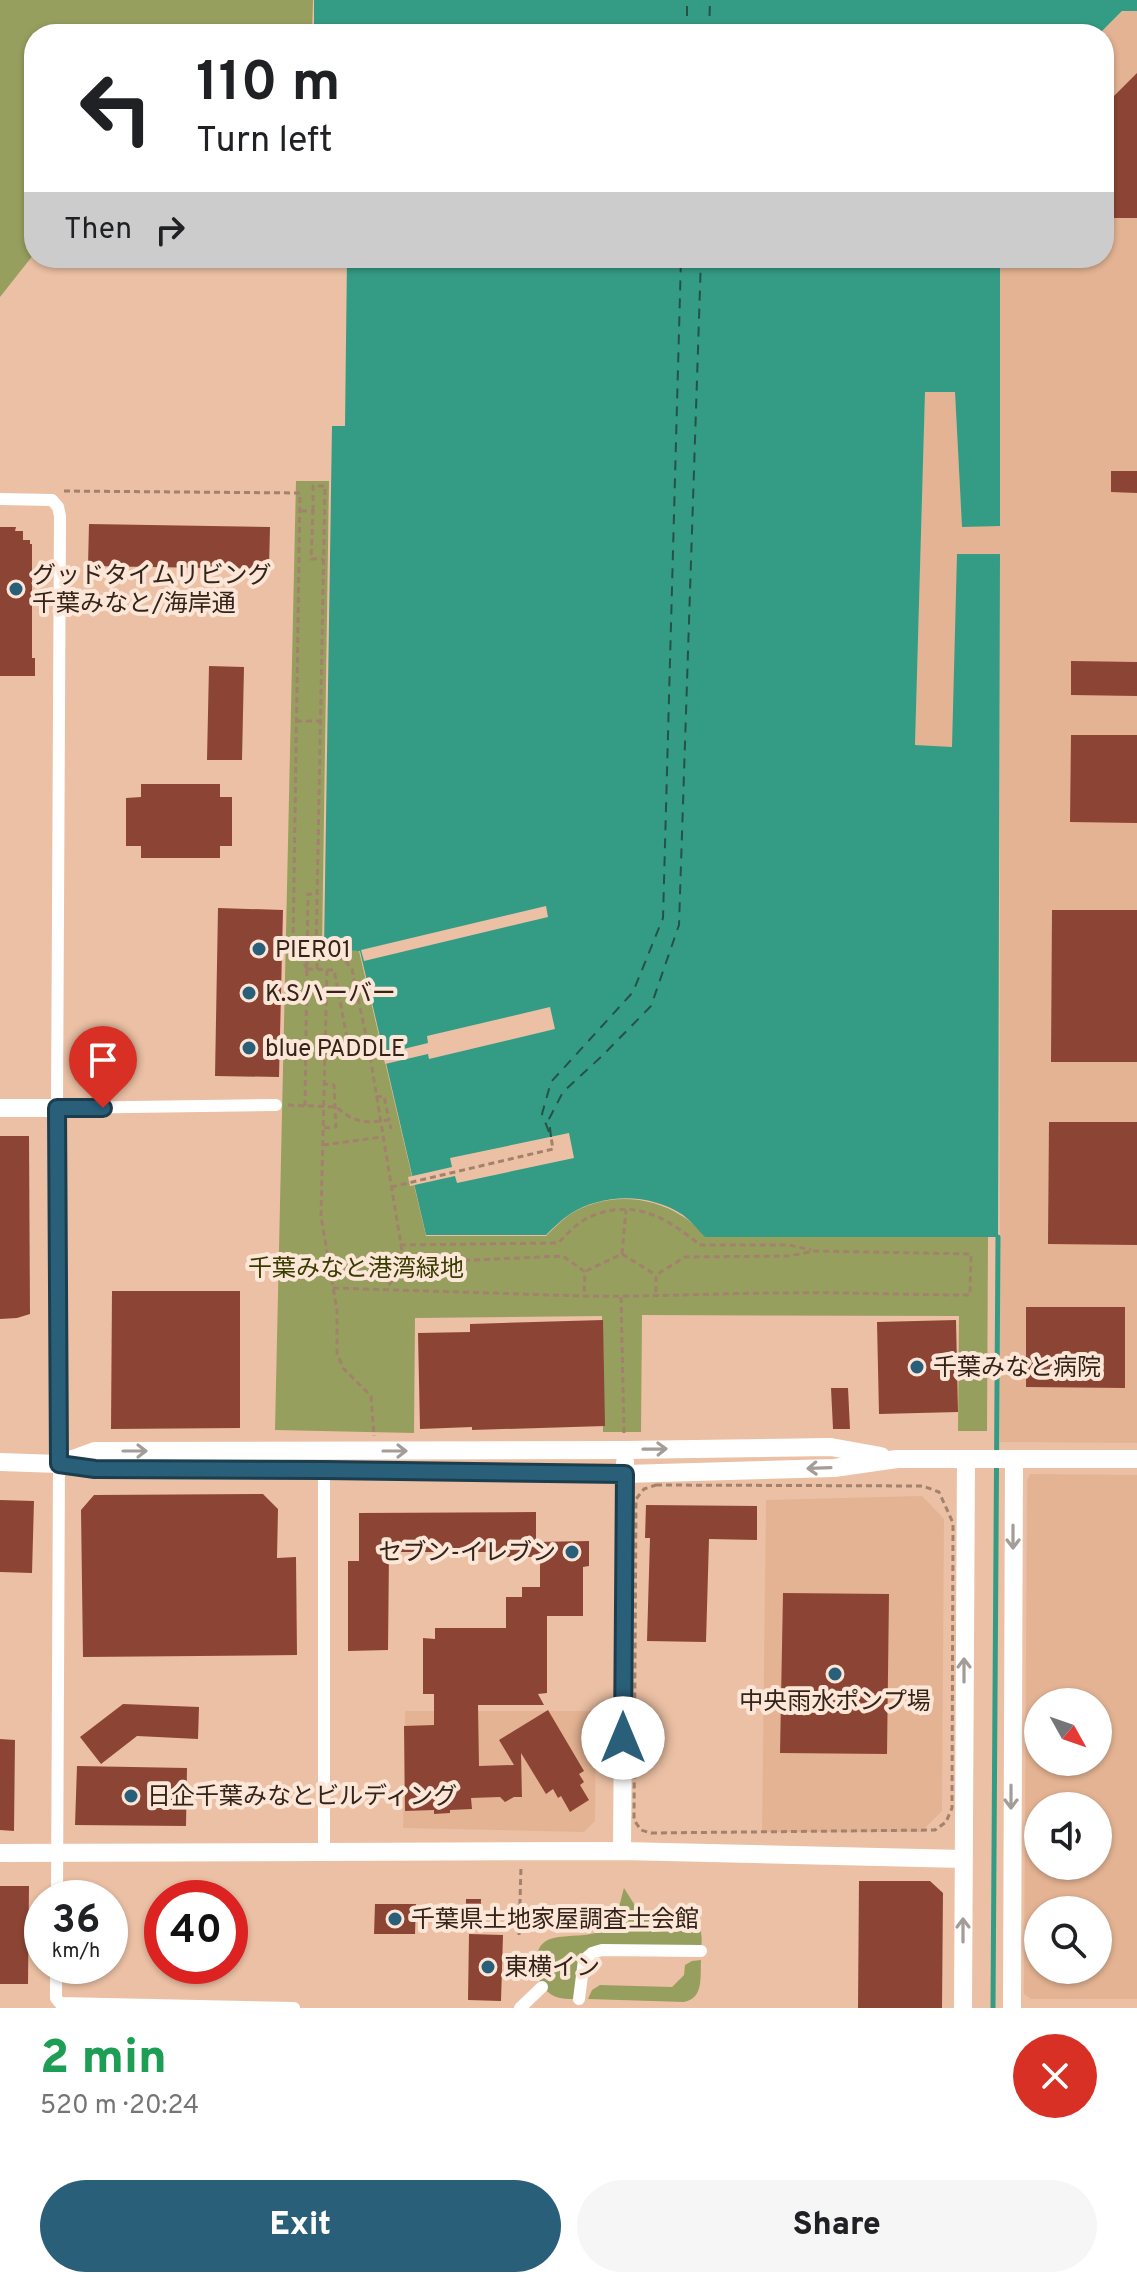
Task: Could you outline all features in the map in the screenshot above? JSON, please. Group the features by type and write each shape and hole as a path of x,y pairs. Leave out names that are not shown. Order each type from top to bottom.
{"street":[{"path":"0,499 52,500 60,516 57,1880"},
{"path":"0,1108 276,1105"},
{"path":"59,1464 95,1451 625,1444 831,1447 897,1459"},
{"path":"622,1851 625,1444"},
{"path":"0,1462 95,1469 625,1474 834,1468 897,1459 1137,1459"},
{"path":"1010,1459 1012,2008"},
{"path":"963,2008 966,1460"},
{"path":"324,1470 324,1851"},
{"path":"0,1853 622,1851 963,1859"},
{"path":"579,1999 584,1960 592,1953 602,1950 701,1951"},
{"path":"56,1984 56,1998 60,2003 294,2008"},
{"path":"520,2008 542,1987"}],"path":[{"path":"323,559 311,559 313,486 325,486 316,954 339,954 352,969 369,1050 404,1263 387,1288"},
{"path":"62,491 300,493 293,946 307,969"},
{"path":"300,511 313,511"},
{"path":"296,721 320,721"},
{"path":"317,894 308,894 305,1106 330,1107 361,1121 389,1120"},
{"path":"317,969 317,959 343,958"},
{"path":"307,969 334,970 350,1053 369,1050"},
{"path":"324,1128 336,1127 325,1084 327,970"},
{"path":"325,1084 334,1085 324,1128 321,1216 337,1310 337,1353 343,1368 371,1396 374,1438"},
{"path":"376,1097 384,1096 391,1129"},
{"path":"323,1145 382,1137"},
{"path":"391,1187 553,1149 551,1137"},
{"path":"622,1254 626,1210"},
{"path":"333,1288 621,1297 787,1293 970,1295 971,1254 815,1251 789,1245 700,1245 661,1216 635,1210 592,1216 558,1243 400,1245"},
{"path":"656,1275 685,1257 789,1256 815,1251"},
{"path":"585,1272 622,1254"},
{"path":"622,1254 656,1275"},
{"path":"404,1263 563,1256 585,1272"},
{"path":"584,1296 585,1272"},
{"path":"656,1275 656,1296"},
{"path":"621,1297 625,1444"},
{"path":"656,1485 923,1486 939,1492 953,1523 952,1808 946,1822 935,1830 651,1833 641,1830 634,1820 636,1499 644,1489 656,1485"},
{"path":"519,1935 521,1867"}],"shaded area":[{"path":"1123,11 1137,11 1137,1443 1000,1442 1000,554 952,748 915,746 925,392 955,392 962,526 1000,526 1000,268 1114,268 1114,24 1109,24"},
{"path":"1030,1474 1137,1475 1137,1999 1031,1999 1024,1994 1024,1984 1112,1984 1112,1896 1025,1896 1025,1880 1112,1880 1112,1792 1025,1792 1025,1776 1112,1776 1112,1688 1026,1688 1027,1480"},
{"path":"922,1496 944,1519 942,1811 921,1832 762,1832 766,1500"},
{"path":"405,1711 596,1711 595,1821 584,1832 403,1828"}],"green space":[{"path":"0,0 313,0 312,24 24,24 24,267 0,297"},
{"name":"千葉みなと港湾緑地","path":"296,481 329,481 322,950 359,951 426,1236 546,1236 569,1215 582,1208 626,1199 655,1203 669,1209 688,1220 705,1236 988,1237 987,1431 958,1431 959,1316 642,1315 641,1432 603,1432 602,1316 415,1318 414,1433 275,1430"},
{"path":"624,1888 634,1904 648,1914 687,1914 692,1917 700,1930 701,1951 592,1953 579,1999 560,1998 549,1993 538,1976 539,1949 554,1938 588,1935 608,1927 616,1915"},
{"path":"701,1960 698,1991 690,2000 588,1999 592,1990 600,1985 672,1987 684,1975 685,1965"}],"water":[{"path":"314,0 1137,0 1137,11 1122,11 1109,24 314,24"},
{"path":"347,268 1000,268 1000,526 962,527 955,392 925,392 915,745 952,747 957,554 1000,554 998,1237 705,1237 686,1217 670,1208 626,1198 583,1207 567,1216 546,1235 426,1235 360,951 324,950 332,426 345,426"}],"pier":[{"path":"546,906 548,917 364,961 361,950"},
{"path":"550,1007 555,1029 429,1059 428,1054 385,1064 383,1054 428,1043 427,1036"},
{"path":"569,1133 574,1158 457,1183 455,1176 410,1186 408,1177 452,1167 450,1158"}],"building":[{"path":"1137,73 1137,218 1114,218 1114,96"},
{"path":"1111,471 1137,471 1137,493 1111,492"},
{"path":"89,524 270,527 269,569 88,566"},
{"name":"グッドタイムリビング 千葉みなと/海岸通","path":"0,527 16,527 15,531 23,531 23,540 30,540 32,544 32,658 35,658 35,676 0,676"},
{"path":"1071,661 1137,662 1137,696 1071,695"},
{"path":"209,666 244,667 242,760 207,760"},
{"path":"1071,735 1137,735 1137,823 1070,822"},
{"path":"141,784 220,784 220,797 232,797 232,846 220,846 220,858 141,858 141,846 126,846 126,798 141,797"},
{"name":"K.Sハーバー","path":"218,908 283,910 279,1077 215,1076"},
{"path":"1052,910 1137,910 1137,1062 1051,1062"},
{"path":"1049,1122 1137,1122 1137,1245 1048,1244"},
{"path":"0,1136 29,1136 30,1314 0,1319"},
{"path":"112,1291 240,1291 240,1428 111,1429"},
{"path":"1026,1307 1125,1307 1125,1388 1026,1387"},
{"path":"603,1320 605,1426 420,1429 418,1333 470,1332 470,1324"},
{"name":"千葉みなと病院","path":"956,1320 958,1412 879,1414 877,1322"},
{"path":"831,1388 848,1388 850,1429 833,1429"},
{"path":"263,1494 278,1509 277,1558 296,1557 297,1655 83,1657 81,1510 94,1495"},
{"path":"0,1500 34,1501 32,1573 0,1572"},
{"path":"646,1505 757,1506 757,1540 709,1539 706,1642 647,1641 650,1538 645,1538"},
{"path":"536,1512 536,1542 589,1541 589,1566 583,1567 583,1616 547,1616 547,1693 538,1694 544,1705 478,1705 479,1766 514,1765 499,1740 548,1710 584,1771 579,1774 584,1782 580,1785 589,1800 570,1812 553,1789 546,1794 521,1753 522,1797 505,1802 500,1797 471,1798 472,1809 450,1810 450,1813 405,1811 404,1726 434,1725 434,1694 423,1694 423,1638 435,1639 435,1628 506,1628 506,1597 522,1597 522,1587 540,1587 540,1557 506,1557 506,1552 389,1552 388,1650 348,1651 348,1561 359,1561 359,1513"},
{"name":"中央雨水ポンプ場","path":"783,1593 889,1594 887,1754 780,1753"},
{"path":"123,1704 199,1707 198,1739 137,1736 101,1764 80,1737"},
{"path":"0,1739 15,1740 14,1831 0,1830"},
{"name":"日企千葉みなとビルディング","path":"77,1766 187,1768 186,1826 75,1825"},
{"path":"859,1881 930,1881 943,1893 942,2008 858,2008"},
{"path":"0,1886 24,1886 24,1984 0,1984"},
{"path":"466,1899 481,1899 480,1931 465,1931"},
{"name":"千葉県土地家屋調査士会館","path":"375,1904 416,1904 415,1934 374,1934"},
{"path":"469,1934 503,1935 501,2001 468,2000"}],"waterway":[{"path":"993,2008 998,1237"}],"ferry route":[{"path":"687,0 687,24"},
{"path":"709,24 710,0"},
{"path":"549,1132 542,1114 551,1082 633,992 663,918 681,268"},
{"path":"551,1137 549,1119 563,1092 651,1006 679,925 701,268"}],"place":[{"name":"グッドタイムリビング 千葉みなと/海岸通","path":"16,589"},
{"name":"PIER01","path":"259,949"},
{"name":"K.Sハーバー","path":"249,993"},
{"name":"blue PADDLE","path":"249,1048"},
{"name":"千葉みなと病院","path":"917,1367"},
{"name":"セブン-イレブン","path":"572,1552"},
{"name":"中央雨水ポンプ場","path":"835,1674"},
{"name":"日企千葉みなとビルディング","path":"131,1796"},
{"name":"千葉県土地家屋調査士会館","path":"395,1919"},
{"name":"東横イン","path":"488,1967"}],"route":[{"path":"103,1108 57,1108 59,1464 95,1469 625,1474 623,1738"}]}
